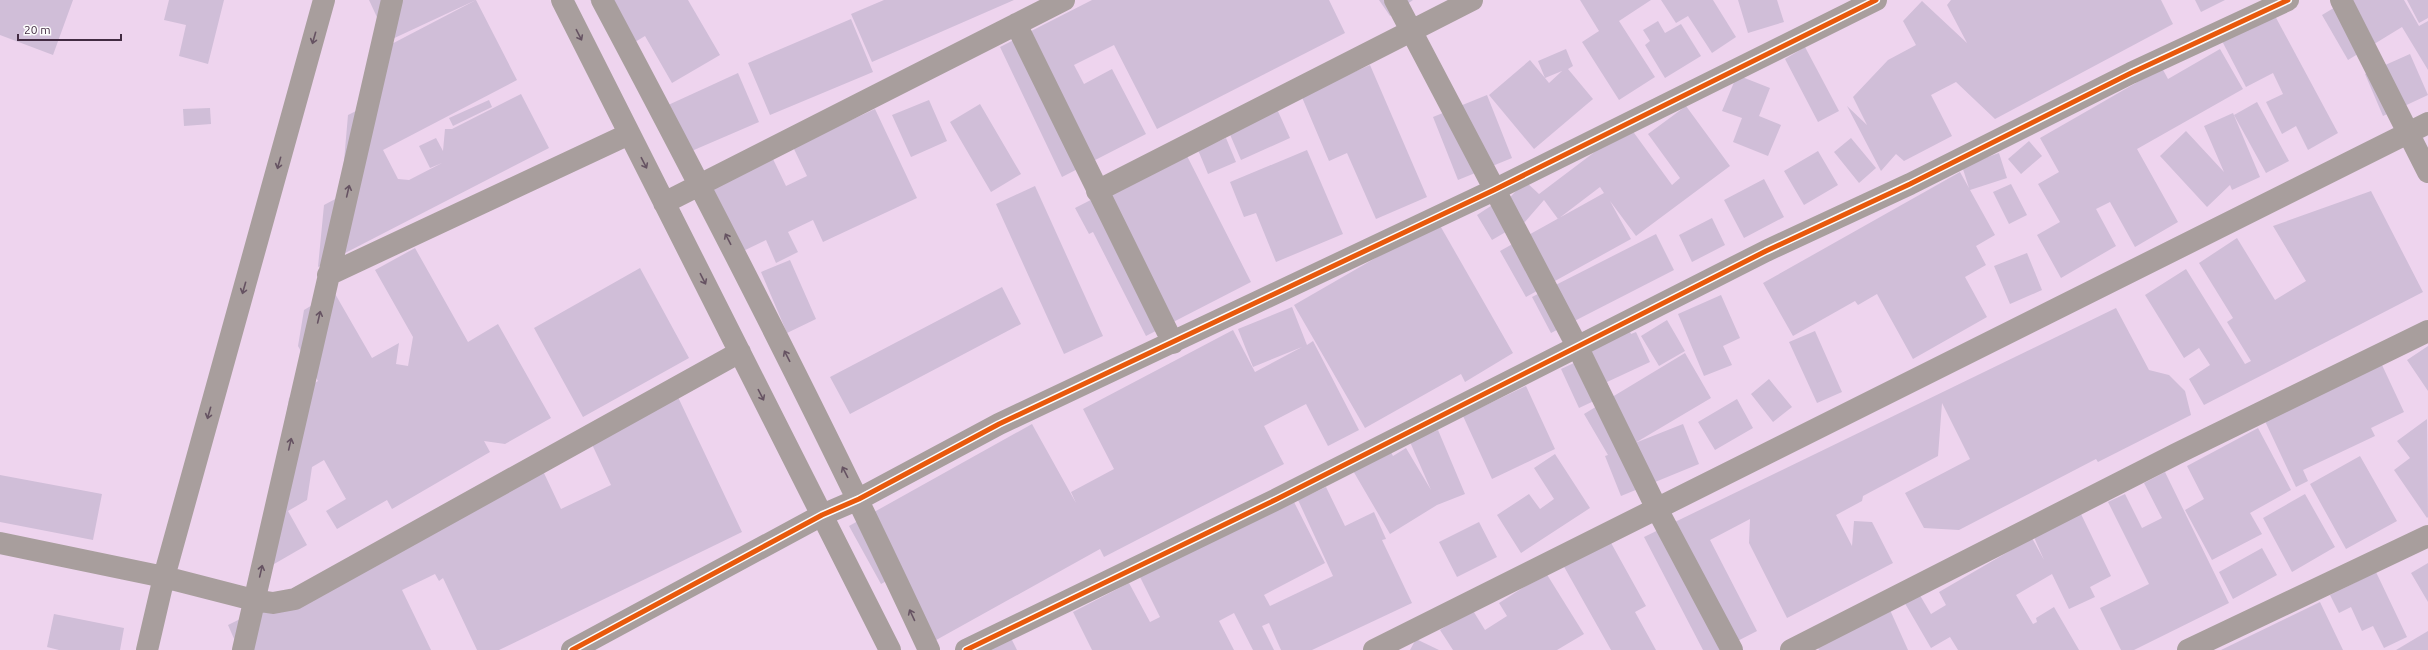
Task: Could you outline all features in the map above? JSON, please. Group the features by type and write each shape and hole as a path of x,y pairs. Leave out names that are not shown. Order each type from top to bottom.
{"street":[{"path":"146,650 164,577 324,0"},
{"path":"243,650 392,0"},
{"path":"562,0 890,650"},
{"path":"602,0 700,183 859,499 929,650"},
{"path":"664,203 700,183 1064,0"},
{"path":"1395,0 1577,346 1657,509 1732,650"},
{"path":"1097,191 1472,0"},
{"path":"572,650 822,515 859,499 999,424 1494,190 1876,0"},
{"path":"966,650 1277,499 1766,251 1910,184 2131,73 2288,0"},
{"path":"2341,0 2428,172"},
{"path":"1016,24 1173,343"},
{"path":"1374,650 2428,123"},
{"path":"328,275 629,134"},
{"path":"1790,650 2176,454 2428,331"},
{"path":"0,543 164,577 273,604 295,599 740,352"},
{"path":"2188,650 2428,536"}],"building":[{"path":"0,0 73,0 53,55 0,35"},
{"path":"169,0 224,0 208,64 179,56 186,25 164,20"},
{"path":"369,0 476,0 388,41"},
{"path":"476,0 517,80 383,150 398,179 409,180 442,163 430,168 419,146 436,138 443,151 445,129 452,129 521,94 549,148 318,267 324,205 341,196 348,115 362,108 382,49"},
{"path":"590,0 688,0 720,55 672,83 645,36 620,51"},
{"path":"884,0 1014,0 872,62 851,14"},
{"path":"1092,0 1329,0 1345,33 1157,129 1114,45 1074,65 1084,84 1112,69 1146,134 1062,177 1000,47"},
{"path":"1379,0 1413,0 1390,16"},
{"path":"1580,0 1651,0 1619,21 1655,77 1619,100 1582,42 1599,31"},
{"path":"1661,0 1713,0 1736,37 1712,53 1688,16 1676,23"},
{"path":"1738,0 1777,0 1784,22 1748,33"},
{"path":"1951,0 2161,0 2173,24 1995,119 1956,82 1931,95 1952,136 1904,161 1896,154 1881,171 1847,106 1867,125 1853,97 1888,60 1916,45 1903,21 1922,1 1967,43 1947,5"},
{"path":"2195,0 2225,0 2201,12"},
{"path":"2347,0 2404,0 2419,26 2428,21 2428,70 2402,27 2348,60 2322,15"},
{"path":"2407,0 2428,0 2428,18 2419,23"},
{"path":"2274,14 2338,133 2308,150 2296,126 2282,134 2266,102 2283,94 2273,73 2246,87 2222,41"},
{"path":"851,19 873,72 770,115 748,63"},
{"path":"1658,21 1665,33 1681,24 1701,56 1665,78 1645,45 1650,41 1643,30"},
{"path":"1805,47 1839,111 1818,122 1785,59"},
{"path":"1566,49 1573,66 1568,69 1593,99 1534,149 1489,95 1530,60 1545,78 1538,61","holes":["1562,71 1549,83 1545,78"]},
{"path":"2220,49 2243,89 2137,149 2178,222 2135,247 2110,202 2096,209 2116,246 2061,278 2037,235 2060,222 2038,184 2059,172 2040,138 2162,68 2168,79"},
{"path":"2410,54 2428,95 2383,116 2365,74"},
{"path":"1370,65 1427,197 1376,219 1347,153 1329,161 1301,95"},
{"path":"738,73 759,122 687,153 666,106"},
{"path":"1737,75 1770,88 1759,116 1781,125 1768,156 1733,142 1742,118 1722,111"},
{"path":"1487,95 1512,158 1458,180 1433,117"},
{"path":"489,100 492,107 453,126 449,118"},
{"path":"929,100 947,141 911,157 892,115"},
{"path":"2257,102 2289,161 2266,173 2234,115"},
{"path":"980,104 1021,174 991,192 950,122"},
{"path":"1686,106 1730,166 1636,236 1610,201 1631,239 1526,297 1500,251 1558,219 1544,200 1524,223 1504,204 1525,181 1539,194 1629,126 1672,185 1680,178 1648,134","holes":["1600,187 1604,193 1560,218"]},
{"path":"210,108 211,124 184,126 183,109"},
{"path":"875,109 917,198 823,242 813,220 788,232 798,252 776,263 766,240 737,254 707,190 773,159 786,186 807,176 793,147"},
{"path":"1277,109 1290,138 1241,160 1228,130"},
{"path":"2233,113 2260,177 2232,190 2230,185 2207,207 2160,156 2186,131 2224,172 2204,126"},
{"path":"1226,138 1236,162 1208,174 1198,150"},
{"path":"1851,138 1876,168 1859,183 1834,152"},
{"path":"2029,141 2042,156 2021,174 2008,159"},
{"path":"1307,150 1343,234 1276,262 1256,213 1244,217 1230,182"},
{"path":"1818,151 1838,185 1804,205 1784,171"},
{"path":"1185,152 1251,282 1146,336 1093,232 1089,234 1075,208"},
{"path":"1999,153 2007,178 1970,190 1995,235 1976,246 1986,265 1965,277 1987,317 1913,359 1877,294 1858,305 1855,301 1793,336 1763,283 1960,172 1969,188 1962,166"},
{"path":"1764,179 1784,217 1744,238 1724,200"},
{"path":"2011,184 2027,215 2009,224 1993,192"},
{"path":"1035,186 1103,336 1064,354 996,204"},
{"path":"2371,191 2423,292 2204,405 2189,379 2210,365 2199,348 2184,358 2145,295 2186,269 2245,364 2251,361 2227,322 2233,318 2199,263 2237,238 2275,300 2306,281 2273,226"},
{"path":"1500,200 1516,226 1492,240 1477,215"},
{"path":"1712,218 1725,245 1692,262 1679,235"},
{"path":"1438,222 1513,353 1465,382 1461,374 1365,428 1294,305"},
{"path":"1656,234 1674,270 1551,333 1532,297"},
{"path":"415,248 468,342 498,324 551,418 505,444 484,441 490,452 392,509 387,500 337,529 326,511 346,499 324,460 312,467 307,500 288,511 307,545 262,571 289,398 318,381 298,346 304,310 334,292 372,358 399,343 396,364 408,366 413,337 375,270"},
{"path":"2027,253 2042,290 2010,304 1994,266"},
{"path":"790,260 816,319 787,333 761,272"},
{"path":"640,268 689,358 583,417 534,328"},
{"path":"1002,287 1021,324 850,414 830,377"},
{"path":"1721,295 1740,338 1723,346 1732,365 1704,376 1678,314"},
{"path":"1292,307 1307,345 1313,341 1359,430 1328,446 1306,404 1264,426 1284,464 1104,557 1100,549 929,644 892,578 881,584 849,526 1032,424 1076,503 1071,492 1114,469 1083,409 1233,330 1255,372 1302,347 1253,367 1238,329"},
{"path":"2116,308 2149,370 2169,375 2185,391 2191,415 2098,462 2096,459 1959,530 1924,528 1905,493 1970,459 1942,403 1938,456 1863,496 1862,501 1836,515 1852,546 1854,521 1872,522 1893,563 1787,618 1749,543 1750,519 1710,540 1757,631 1720,650 1703,650 1644,537"},
{"path":"1622,314 1631,334 1636,332 1650,362 1607,382 1611,393 1579,408 1561,369 1589,356 1578,334"},
{"path":"1667,320 1685,351 1659,366 1641,336"},
{"path":"1815,331 1842,392 1817,403 1789,342"},
{"path":"2428,346 2428,391 2407,360"},
{"path":"1685,353 1711,398 1635,443 1683,424 1699,464 1621,496 1605,456 1608,455 1584,414"},
{"path":"2382,365 2404,412 2371,428 2375,436 2303,470 2308,481 2296,487 2264,419"},
{"path":"1769,379 1792,407 1773,422 1751,394"},
{"path":"1526,386 1555,449 1492,479 1463,416"},
{"path":"677,395 742,532 499,650 477,650 443,578 439,581 435,574 402,590 431,650 239,650 228,625 543,471 561,509 611,485 589,438"},
{"path":"1737,399 1753,428 1715,450 1698,422"},
{"path":"2427,419 2427,518 2394,470 2410,458 2397,441"},
{"path":"2258,428 2291,490 2250,513 2262,534 2212,560 2185,510 2204,499 2187,466"},
{"path":"1438,430 1465,494 1437,505 1390,534 1352,469 1388,447 1393,456 1406,448 1431,490 1410,442"},
{"path":"1555,454 1590,508 1521,553 1497,515 1529,494 1540,509 1554,499 1534,468"},
{"path":"2360,456 2397,521 2346,549 2310,484"},
{"path":"2165,472 2229,603 2134,650 2121,650 2100,608 2149,584 2108,502 2125,494 2142,528 2162,518 2144,483"},
{"path":"0,475 102,494 93,540 0,522"},
{"path":"1326,487 1345,526 1374,512 1386,539 1382,540 1412,603 1312,650 1281,650 1269,623 1262,626 1274,650 1253,650 1234,613 1219,621 1234,650 1092,650 1073,612 1129,583 1150,622 1160,617 1140,577 1293,500 1325,563 1264,595 1270,606 1333,576 1298,500"},
{"path":"2305,494 2335,547 2292,572 2263,518"},
{"path":"2080,512 2111,576 2090,587 2095,597 2069,609 2052,574 2016,595 2033,624 2037,622 2036,618 2054,607 2079,650 1958,650 1950,637 1931,648 1903,600 1918,592 1931,614 1946,605 1939,592 2032,538 2044,560 2033,535"},
{"path":"1479,522 1497,557 1457,577 1439,542"},
{"path":"1610,541 1646,606 1635,612 1656,650 1611,650 1558,556"},
{"path":"2262,548 2277,575 2233,599 2219,572"},
{"path":"2428,563 2428,602 2411,573"},
{"path":"2376,572 2407,637 2384,648 2373,626 2362,631 2351,607 2339,613 2330,595"},
{"path":"1546,573 1584,634 1557,650 1453,650 1440,630 1472,609 1485,630 1507,616 1499,603"},
{"path":"2320,602 2343,650 2221,650"},
{"path":"1890,610 1908,650 1819,650 1816,644"},
{"path":"54,614 124,628 120,650 59,650 47,647"},
{"path":"2428,631 2428,650 2396,650"},
{"path":"1011,638 1017,650 988,650"},
{"path":"1416,639 1439,650 1410,650"}],"cycle path":[{"path":"572,650 822,515 859,499 999,424 1494,190 1876,0"},
{"path":"966,650 1277,499 1766,251 1910,184 2131,73 2288,0"}]}
